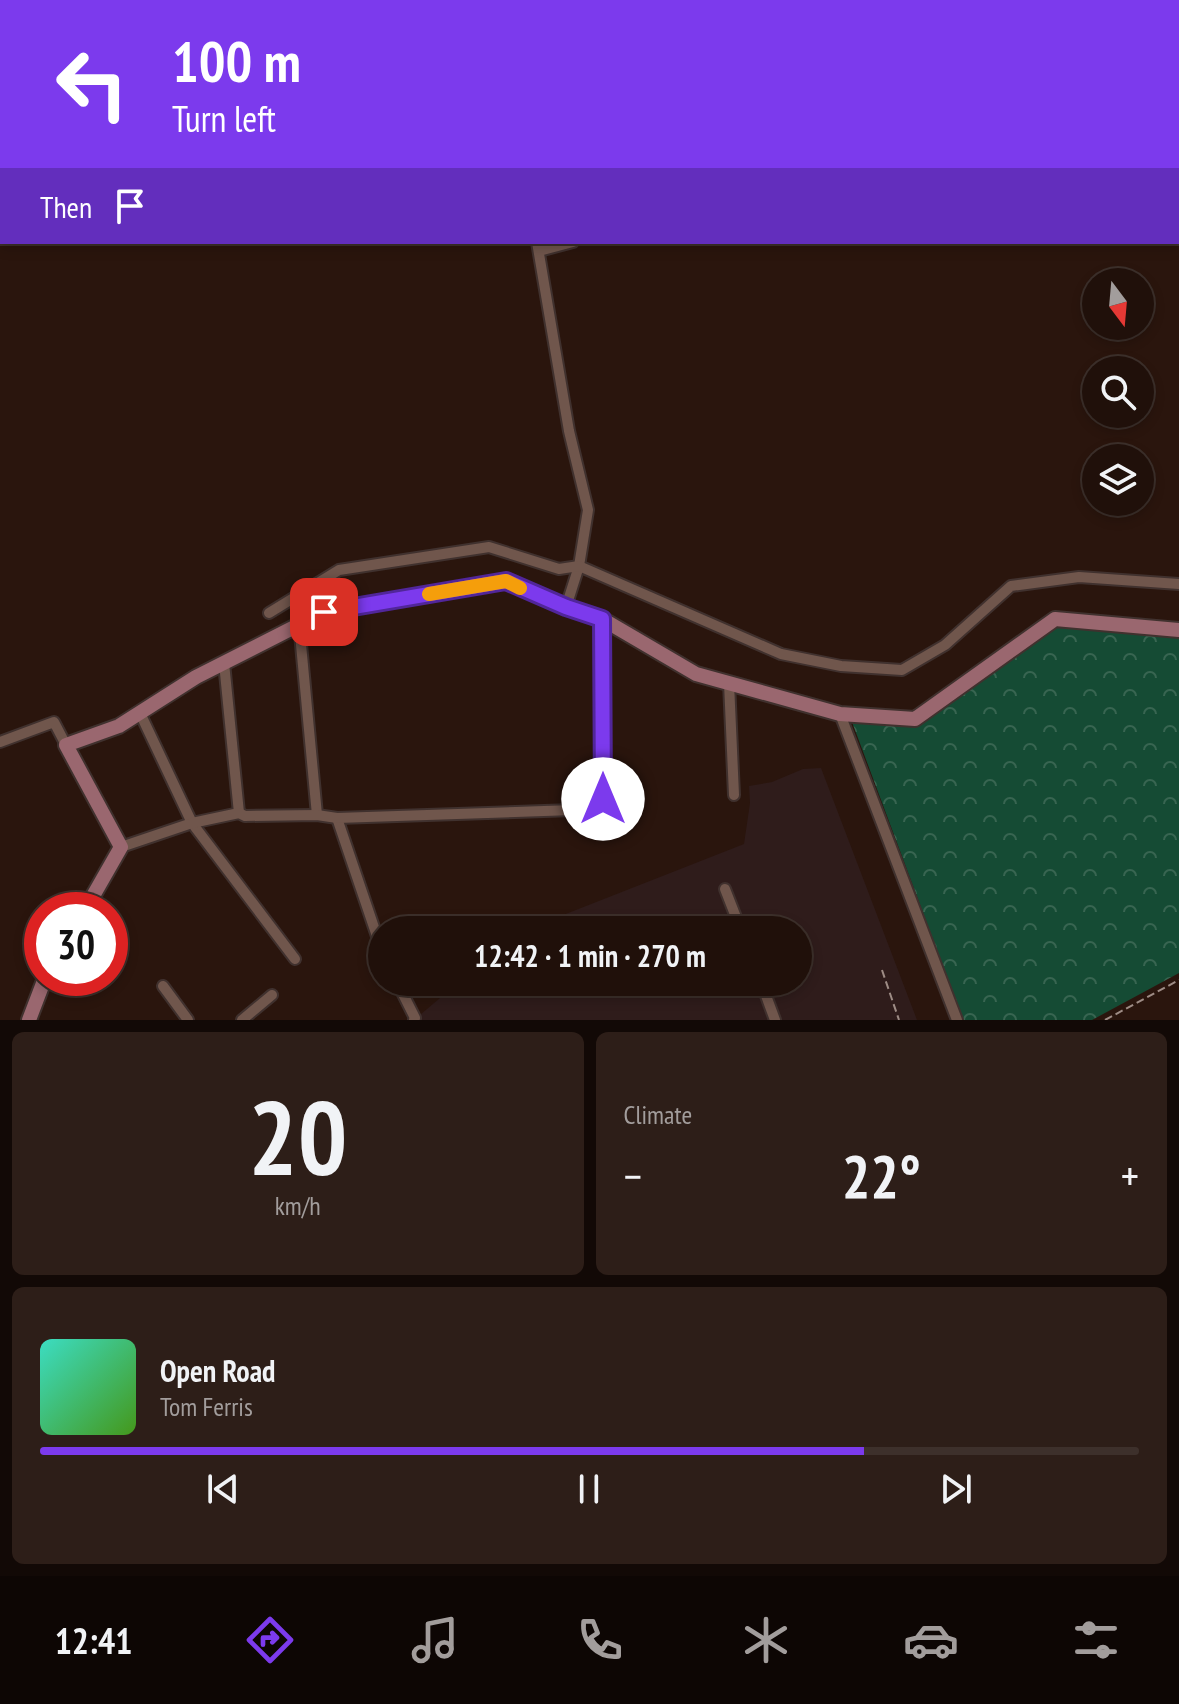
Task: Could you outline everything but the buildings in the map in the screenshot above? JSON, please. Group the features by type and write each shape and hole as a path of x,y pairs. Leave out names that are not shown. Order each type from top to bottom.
{"street":[{"path":"538,246 569,431 588,510 579,566 566,607"},
{"path":"269,613 339,570 489,547 559,569 579,566 781,654 841,666 902,670 945,645 1011,586 1079,577 1179,584"},
{"path":"66,745 119,726 196,677 324,612 506,581 602,619 696,674 840,714 915,719 1055,619 1179,630"},
{"path":"602,619 603,799"},
{"path":"299,623 317,815"},
{"path":"224,663 239,813"},
{"path":"729,683 734,795"},
{"path":"140,713 192,823 295,959"},
{"path":"840,714 957,1020"},
{"path":"0,742 54,722 121,847"},
{"path":"95,892 121,847 192,823 239,813 245,816 317,815 337,818 573,810"},
{"path":"337,818 370,916"},
{"path":"725,889 736,916"},
{"path":"163,986 188,1020"},
{"path":"242,1020 272,995"},
{"path":"29,1020 38,996"},
{"path":"404,996 414,1020"},
{"path":"761,1020 774,1018 766,996"}],"path":[{"path":"882,970 899,1020"},
{"path":"1105,1020 1179,980"}],"shaded area":[{"path":"821,768 917,1020 414,1020 442,996 812,996 812,916 561,916 744,844 750,803 749,786 772,782 803,769"}],"green space":[{"path":"1060,623 1179,632 1179,973 1092,1020 963,1020 852,722 926,721"}],"slow traffic":[{"path":"429,594 506,581 520,588"}],"route":[{"path":"324,612 506,581 602,619 603,799"}]}
